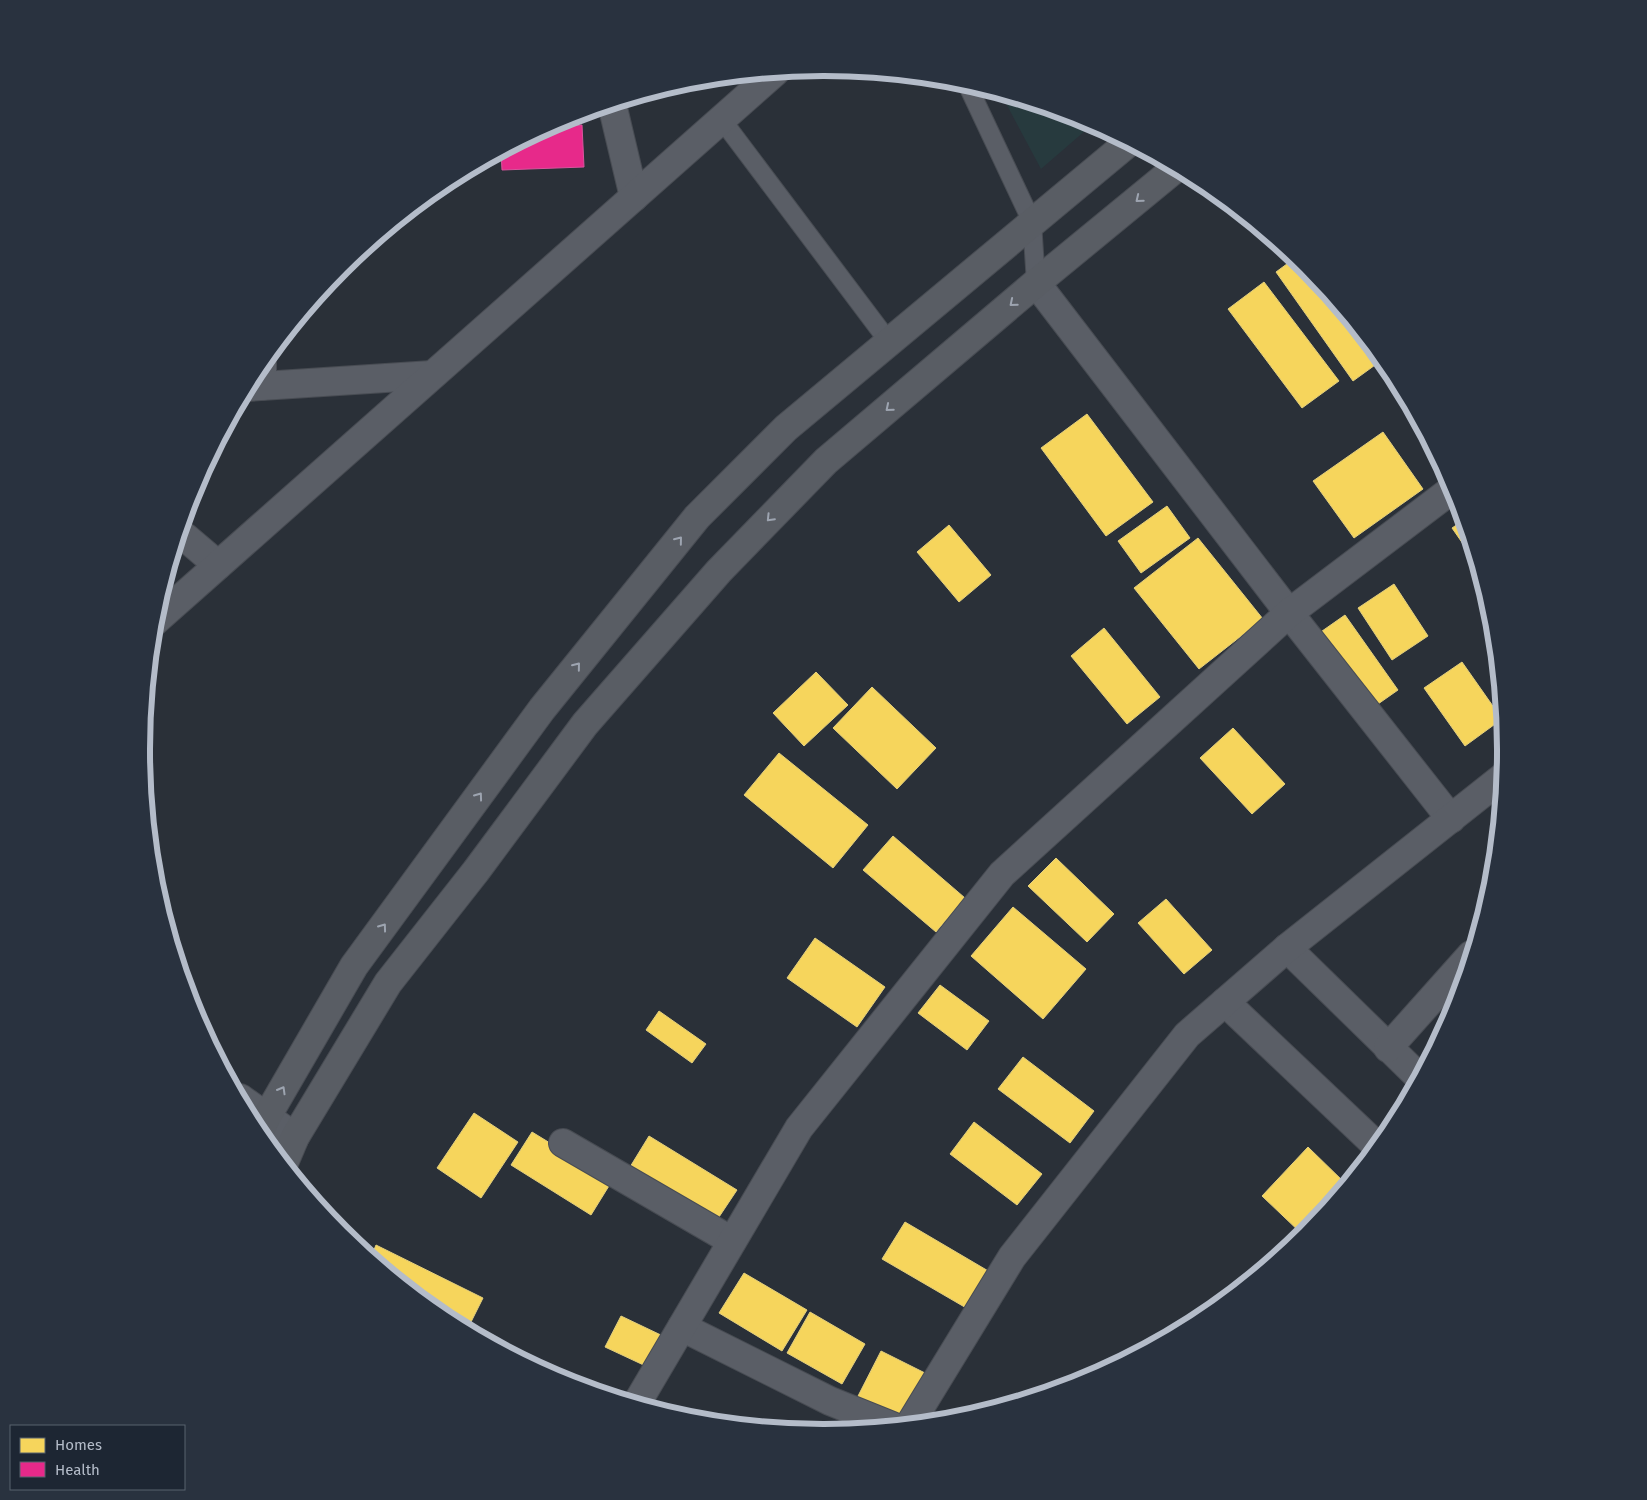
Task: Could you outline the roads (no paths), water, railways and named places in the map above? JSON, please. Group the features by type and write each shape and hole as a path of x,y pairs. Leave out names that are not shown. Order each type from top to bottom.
{"street":[{"path":"164,613 767,79"},
{"path":"613,110 634,197"},
{"path":"263,1124 354,966 548,701 697,517 786,428 1123,147"},
{"path":"287,1157 295,1137 388,983 476,871 585,724 719,571 826,461 1036,283 1170,173"},
{"path":"1036,283 1289,613 1451,818"},
{"path":"261,379 432,376"},
{"path":"640,1398 799,1128 1002,874 1289,613 1447,494"},
{"path":"185,537 218,565"},
{"path":"914,1418 1012,1257 1188,1035 1287,948 1496,782"},
{"path":"1287,948 1415,1073"},
{"path":"1388,1048 1461,966"},
{"path":"1225,1002 1372,1141"},
{"path":"264,1125 295,1137"},
{"path":"563,1142 732,1241"},
{"path":"682,1327 830,1401 879,1421"}],"lane":[{"path":"971,93 1032,222 1036,283"},
{"path":"722,120 889,342"}]}
